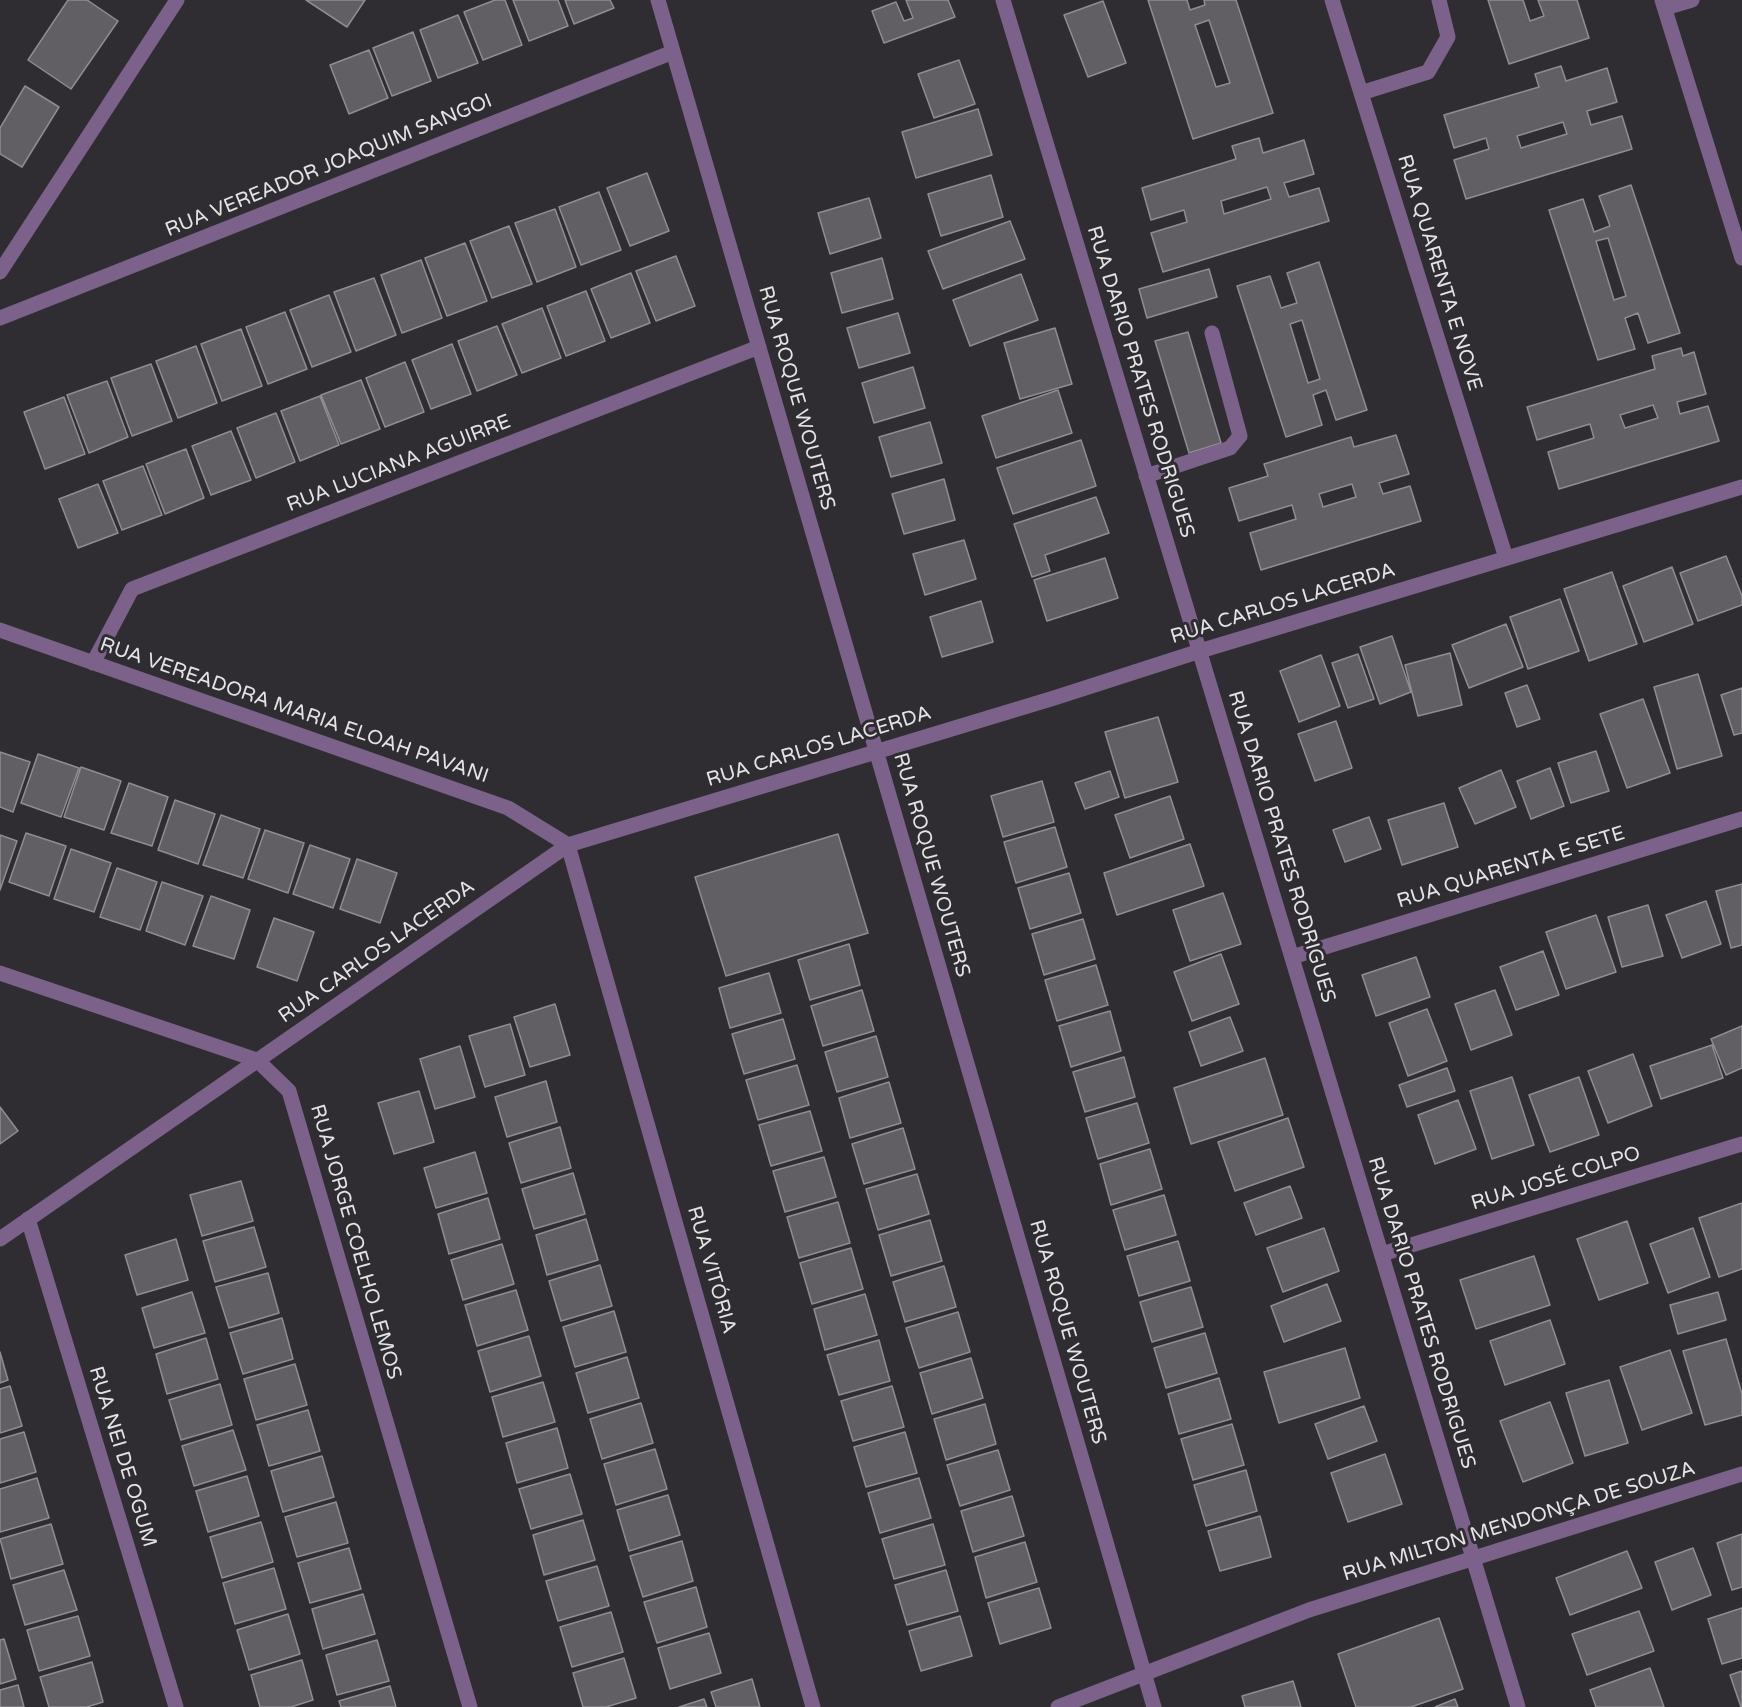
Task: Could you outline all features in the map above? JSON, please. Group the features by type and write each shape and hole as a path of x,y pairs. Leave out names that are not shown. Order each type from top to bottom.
{"street":[{"path":"0,272 177,0"},
{"name":"RUA ROQUE WOUTERS","path":"658,0 1154,1707"},
{"name":"RUA DARIO PRATES RODRIGUES","path":"1003,0 1518,1707"},
{"name":"RUA QUARENTA E NOVE","path":"1332,0 1506,558"},
{"path":"1361,93 1428,72 1448,37 1439,0"},
{"path":"1692,0 1663,4 1742,258"},
{"name":"RUA VEREADOR JOAQUIM SANGOI","path":"0,318 674,52"},
{"path":"1146,476 1230,448 1240,436 1212,333"},
{"name":"RUA LUCIANA AGUIRRE","path":"93,663 132,589 759,347"},
{"name":"RUA CARLOS LACERDA","path":"0,1239 568,845 1742,487"},
{"name":"RUA VEREADORA MARIA ELOAH PAVANI","path":"0,630 508,808 568,845"},
{"name":"RUA QUARENTA E SETE","path":"1292,957 1742,819"},
{"name":"RUA VITÓRIA","path":"568,845 813,1707"},
{"name":"RUA JORGE COELHO LEMOS","path":"0,973 257,1060 289,1091 470,1707"},
{"name":"RUA JOSÉ COLPO","path":"1382,1254 1742,1144"},
{"name":"RUA NEI DE OGUM","path":"28,1219 176,1707"},
{"name":"RUA MILTON MENDONÇA DE SOUZA","path":"1058,1707 1309,1610 1742,1474"}],"building":[{"path":"68,0 87,0 118,21 71,89 28,60"},
{"path":"306,0 365,0 347,27"},
{"path":"495,0 505,0 522,45 483,60 464,12"},
{"path":"513,0 558,0 568,26 529,41"},
{"path":"565,0 610,0 614,8 574,24"},
{"path":"906,0 948,0 955,17 884,43 872,11 896,2 904,21 913,18"},
{"path":"1148,0 1187,0 1190,10 1205,5 1204,0 1236,0 1273,113 1193,139","holes":["1209,20 1230,83 1216,87 1195,25"]},
{"path":"1488,0 1523,0 1530,21 1544,16 1538,0 1577,0 1589,38 1509,64"},
{"path":"1103,1 1126,63 1088,77 1064,15"},
{"path":"458,15 478,63 438,78 420,30"},
{"path":"413,32 431,81 392,96 373,48"},
{"path":"369,50 388,98 349,114 330,65"},
{"path":"959,60 975,104 934,118 918,74"},
{"path":"1561,66 1566,81 1607,68 1617,102 1587,111 1591,125 1622,116 1632,149 1466,199 1454,160 1489,149 1486,138 1454,148 1444,115 1539,87 1535,74","holes":["1563,122 1567,134 1521,148 1517,136"]},
{"path":"25,86 59,107 22,167 0,154 0,128"},
{"path":"978,109 992,155 916,178 902,132"},
{"path":"1259,138 1263,153 1304,140 1314,174 1284,183 1289,197 1319,188 1329,221 1163,272 1151,233 1187,222 1184,210 1151,220 1142,188 1236,159 1232,146","holes":["1267,187 1271,199 1224,214 1221,201"]},
{"path":"647,173 669,231 630,246 607,188"},
{"path":"991,175 1003,217 941,236 928,194"},
{"path":"1631,185 1680,333 1648,343 1638,313 1625,318 1635,349 1598,360 1549,210 1583,199 1594,232 1610,226 1599,196","holes":["1608,238 1626,296 1614,300 1596,241"]},
{"path":"599,192 621,250 581,265 559,207"},
{"path":"869,198 881,238 830,254 818,213"},
{"path":"555,209 576,267 537,282 515,223"},
{"path":"1010,221 1025,259 943,289 928,251"},
{"path":"509,226 532,284 492,298 470,241"},
{"path":"465,243 487,301 447,316 425,258"},
{"path":"676,256 695,306 656,321 636,271"},
{"path":"882,258 893,299 842,313 831,273"},
{"path":"421,260 442,318 402,333 381,275"},
{"path":"1319,262 1367,410 1336,420 1326,390 1313,395 1322,425 1286,437 1237,286 1270,276 1281,308 1297,303 1287,273","holes":["1302,320 1320,379 1308,383 1290,324"]},
{"path":"1209,269 1217,297 1147,318 1139,289"},
{"path":"631,273 650,323 611,338 591,289"},
{"path":"1021,274 1038,320 970,346 953,300"},
{"path":"374,278 396,335 356,351 334,292"},
{"path":"586,291 605,341 566,356 547,306"},
{"path":"329,295 351,352 312,367 290,310"},
{"path":"542,308 561,358 522,373 502,324"},
{"path":"285,312 307,369 268,384 246,327"},
{"path":"898,313 910,353 859,368 847,328"},
{"path":"497,326 517,375 477,391 458,341"},
{"path":"1055,328 1072,384 1020,399 1004,343"},
{"path":"241,329 262,386 222,401 201,344"},
{"path":"1188,332 1221,443 1189,453 1155,341"},
{"path":"452,344 471,394 431,409 412,360"},
{"path":"196,346 217,403 178,418 156,361"},
{"path":"1681,348 1683,356 1694,352 1706,394 1677,402 1680,414 1708,406 1719,441 1559,489 1548,452 1594,438 1590,424 1537,440 1527,407 1655,369 1652,356","holes":["1653,405 1658,418 1625,428 1620,415"]},
{"path":"405,362 424,412 385,427 366,378"},
{"path":"151,364 172,421 132,436 111,378"},
{"path":"913,367 925,408 874,423 862,383"},
{"path":"361,380 380,429 341,444 321,395"},
{"path":"107,381 128,437 89,453 67,395"},
{"path":"1058,390 1072,433 996,458 982,416"},
{"path":"320,396 339,445 300,461 281,411"},
{"path":"64,397 85,454 45,469 24,412"},
{"path":"276,413 295,462 256,478 237,428"},
{"path":"930,422 942,463 891,477 879,437"},
{"path":"231,431 251,480 211,495 192,446"},
{"path":"1396,435 1409,474 1379,483 1383,494 1410,486 1421,521 1261,570 1250,533 1296,519 1292,505 1239,521 1229,488 1268,476 1264,464 1351,437 1354,447","holes":["1352,484 1356,497 1323,507 1319,494"]},
{"path":"1081,440 1096,486 1013,514 997,468"},
{"path":"186,449 204,498 165,514 146,464"},
{"path":"143,466 162,515 122,530 103,481"},
{"path":"944,479 955,520 904,534 892,494"},
{"path":"98,484 118,533 78,548 59,499"},
{"path":"1096,497 1109,533 1045,555 1050,571 1032,577 1014,524"},
{"path":"964,540 976,579 925,595 913,554"},
{"path":"1726,556 1742,596 1742,605 1698,621 1680,573"},
{"path":"1105,558 1118,598 1047,621 1034,580"},
{"path":"1672,567 1693,624 1644,642 1623,586"},
{"path":"1612,572 1637,644 1589,661 1564,589"},
{"path":"1560,599 1579,651 1528,669 1510,617"},
{"path":"981,601 993,642 942,657 930,617"},
{"path":"1506,624 1523,667 1469,688 1452,645"},
{"path":"1392,636 1411,692 1380,704 1360,647"},
{"path":"1450,653 1462,705 1418,716 1405,665"},
{"path":"1358,654 1374,699 1348,708 1332,663"},
{"path":"1321,655 1340,706 1299,722 1280,671"},
{"path":"1698,674 1722,756 1677,769 1654,687"},
{"path":"1527,685 1540,719 1517,727 1505,693"},
{"path":"1742,688 1742,733 1734,735 1721,695"},
{"path":"1643,699 1670,773 1627,788 1600,714"},
{"path":"1158,717 1178,782 1125,798 1105,732"},
{"path":"1336,721 1352,768 1315,781 1298,734"},
{"path":"1596,751 1609,791 1571,803 1558,763"},
{"path":"0,752 30,762 13,812 0,807"},
{"path":"38,754 79,768 61,817 21,803"},
{"path":"81,767 121,781 104,830 64,817"},
{"path":"1550,768 1564,806 1531,819 1517,781"},
{"path":"1501,770 1516,807 1475,824 1459,788"},
{"path":"1110,771 1119,797 1085,809 1075,783"},
{"path":"1042,781 1054,822 1003,837 991,796"},
{"path":"129,783 168,797 152,846 111,833"},
{"path":"1170,796 1184,839 1130,858 1115,815"},
{"path":"175,800 215,814 198,864 158,850"},
{"path":"1444,803 1458,847 1402,865 1388,820"},
{"path":"221,815 260,829 243,878 203,865"},
{"path":"1369,817 1381,849 1345,862 1333,830"},
{"path":"1055,827 1067,867 1016,883 1004,842"},
{"path":"265,830 304,843 288,893 248,879"},
{"path":"26,833 66,846 49,896 9,882"},
{"path":"838,834 868,933 726,976 695,877"},
{"path":"0,835 17,841 0,890"},
{"path":"1190,844 1204,886 1117,915 1104,873"},
{"path":"310,845 350,859 333,908 293,894"},
{"path":"71,849 111,863 94,912 54,899"},
{"path":"357,859 397,873 380,923 340,909"},
{"path":"117,868 157,882 140,930 100,917"},
{"path":"1069,873 1081,913 1030,929 1018,888"},
{"path":"162,882 203,896 185,945 146,931"},
{"path":"1742,884 1742,945 1731,948 1716,891"},
{"path":"1223,893 1241,944 1190,961 1173,910"},
{"path":"211,896 250,910 234,959 193,946"},
{"path":"1706,901 1721,944 1682,958 1666,915"},
{"path":"1648,905 1663,956 1622,967 1608,917"},
{"path":"1596,915 1616,972 1566,989 1546,932"},
{"path":"274,918 314,932 297,981 257,967"},
{"path":"1083,919 1095,959 1044,975 1032,934"},
{"path":"849,944 860,985 810,1000 798,960"},
{"path":"1543,951 1559,995 1516,1010 1500,967"},
{"path":"1221,954 1239,1004 1192,1021 1174,972"},
{"path":"1416,957 1430,997 1376,1016 1362,975"},
{"path":"1096,965 1108,1005 1057,1021 1045,980"},
{"path":"769,973 781,1013 730,1028 719,988"},
{"path":"862,990 874,1031 823,1046 811,1006"},
{"path":"1495,990 1512,1035 1471,1050 1455,1004"},
{"path":"555,1004 570,1055 530,1067 514,1017"},
{"path":"1427,1009 1447,1061 1408,1076 1389,1023"},
{"path":"1110,1011 1121,1051 1071,1067 1059,1026"},
{"path":"1230,1017 1243,1051 1201,1066 1189,1032"},
{"path":"783,1019 795,1059 744,1074 732,1034"},
{"path":"510,1024 525,1075 485,1087 469,1036"},
{"path":"1742,1026 1742,1068 1726,1075 1711,1039"},
{"path":"876,1036 888,1077 837,1092 825,1052"},
{"path":"1712,1045 1723,1078 1661,1099 1650,1066"},
{"path":"460,1046 475,1097 435,1109 420,1059"},
{"path":"1633,1054 1652,1106 1608,1123 1588,1071"},
{"path":"1124,1057 1135,1097 1085,1112 1073,1072"},
{"path":"1265,1058 1283,1115 1191,1144 1174,1088"},
{"path":"797,1065 809,1105 758,1120 746,1080"},
{"path":"1447,1068 1455,1091 1407,1107 1399,1085"},
{"path":"1512,1077 1534,1145 1492,1159 1470,1091"},
{"path":"1579,1077 1599,1135 1550,1152 1529,1095"},
{"path":"546,1081 557,1122 507,1137 495,1097"},
{"path":"889,1082 901,1123 850,1138 839,1098"},
{"path":"419,1091 434,1142 394,1154 378,1103"},
{"path":"1458,1100 1476,1149 1435,1164 1418,1115"},
{"path":"1137,1103 1149,1143 1098,1159 1086,1118"},
{"path":"0,1107 18,1131 0,1144"},
{"path":"810,1111 822,1151 771,1166 759,1125"},
{"path":"1288,1118 1304,1167 1235,1191 1218,1142"},
{"path":"560,1127 571,1168 521,1183 509,1143"},
{"path":"903,1128 915,1169 864,1184 852,1144"},
{"path":"1150,1149 1162,1189 1111,1205 1100,1164"},
{"path":"475,1152 487,1193 436,1208 424,1168"},
{"path":"824,1157 836,1197 785,1212 773,1171"},
{"path":"573,1173 585,1214 534,1229 522,1189"},
{"path":"917,1174 929,1214 878,1230 866,1189"},
{"path":"241,1181 253,1221 202,1236 190,1195"},
{"path":"1290,1186 1302,1218 1256,1235 1244,1203"},
{"path":"1164,1195 1176,1235 1125,1250 1113,1210"},
{"path":"488,1198 500,1239 449,1254 438,1214"},
{"path":"838,1202 850,1243 799,1258 787,1217"},
{"path":"1742,1203 1742,1269 1719,1277 1699,1218"},
{"path":"586,1219 598,1260 547,1275 536,1235"},
{"path":"930,1220 942,1261 891,1276 879,1235"},
{"path":"1627,1221 1648,1283 1599,1300 1577,1239"},
{"path":"254,1227 266,1267 215,1282 203,1241"},
{"path":"1324,1228 1339,1271 1283,1292 1267,1248"},
{"path":"1693,1228 1710,1277 1668,1293 1650,1244"},
{"path":"176,1239 188,1280 137,1295 125,1255"},
{"path":"1178,1241 1190,1281 1139,1296 1127,1256"},
{"path":"502,1244 514,1284 463,1300 451,1260"},
{"path":"851,1248 863,1289 812,1304 800,1263"},
{"path":"1534,1256 1550,1305 1476,1329 1460,1280"},
{"path":"600,1265 612,1306 561,1321 549,1281"},
{"path":"944,1266 956,1307 905,1322 893,1282"},
{"path":"268,1273 279,1313 229,1328 216,1287"},
{"path":"1327,1284 1341,1321 1284,1342 1271,1306"},
{"path":"1191,1287 1203,1327 1152,1342 1140,1302"},
{"path":"516,1290 528,1330 477,1346 465,1305"},
{"path":"192,1292 205,1333 154,1348 142,1308"},
{"path":"1718,1292 1726,1320 1678,1334 1670,1305"},
{"path":"865,1294 877,1335 825,1350 814,1309"},
{"path":"614,1311 626,1352 575,1367 563,1327"},
{"path":"958,1312 970,1352 919,1368 906,1328"},
{"path":"282,1318 293,1359 243,1374 230,1333"},
{"path":"1550,1320 1565,1364 1505,1385 1490,1341"},
{"path":"1205,1333 1217,1373 1166,1388 1154,1348"},
{"path":"529,1336 541,1376 490,1392 478,1351"},
{"path":"206,1338 218,1379 167,1394 156,1354"},
{"path":"1726,1339 1742,1394 1742,1415 1705,1425 1683,1351"},
{"path":"879,1340 890,1381 839,1395 827,1355"},
{"path":"1345,1348 1360,1398 1279,1423 1264,1372"},
{"path":"1670,1350 1692,1413 1642,1430 1620,1367"},
{"path":"0,1352 8,1380 0,1383"},
{"path":"627,1357 639,1398 588,1413 576,1373"},
{"path":"971,1358 983,1398 932,1414 920,1373"},
{"path":"295,1364 307,1405 256,1420 244,1379"},
{"path":"1219,1378 1231,1419 1179,1434 1168,1394"},
{"path":"1609,1380 1628,1443 1585,1456 1566,1393"},
{"path":"543,1382 555,1422 503,1437 492,1397"},
{"path":"220,1384 232,1425 181,1440 169,1400"},
{"path":"10,1386 22,1426 0,1433 0,1389"},
{"path":"892,1386 904,1427 853,1441 841,1401"},
{"path":"1550,1402 1573,1463 1523,1482 1500,1421"},
{"path":"641,1403 653,1443 602,1459 590,1419"},
{"path":"985,1404 996,1444 946,1460 934,1419"},
{"path":"1364,1406 1377,1441 1328,1459 1315,1424"},
{"path":"308,1410 320,1451 269,1466 257,1425"},
{"path":"1232,1424 1244,1465 1193,1480 1181,1439"},
{"path":"557,1428 568,1468 517,1483 506,1443"},
{"path":"233,1430 246,1470 194,1486 182,1446"},
{"path":"24,1432 36,1472 0,1483 0,1439"},
{"path":"905,1432 917,1473 866,1487 854,1447"},
{"path":"655,1449 667,1489 616,1505 604,1464"},
{"path":"998,1450 1010,1490 960,1506 947,1465"},
{"path":"1385,1454 1402,1504 1348,1522 1331,1473"},
{"path":"322,1456 334,1497 283,1512 271,1471"},
{"path":"1246,1470 1257,1511 1206,1526 1194,1485"},
{"path":"570,1474 582,1514 531,1529 519,1489"},
{"path":"247,1476 259,1516 208,1532 196,1491"},
{"path":"37,1478 49,1518 0,1532 0,1489"},
{"path":"919,1478 931,1518 880,1533 868,1493"},
{"path":"668,1495 680,1535 629,1551 617,1510"},
{"path":"1012,1496 1024,1536 973,1552 961,1511"},
{"path":"336,1502 348,1543 297,1557 285,1517"},
{"path":"1260,1516 1271,1557 1220,1571 1208,1531"},
{"path":"583,1520 595,1560 544,1575 533,1535"},
{"path":"261,1522 273,1562 222,1578 210,1537"},
{"path":"51,1524 63,1564 11,1579 0,1539"},
{"path":"933,1524 945,1565 894,1579 882,1539"},
{"path":"1742,1534 1742,1587 1732,1590 1717,1543"},
{"path":"682,1541 693,1581 643,1597 630,1556"},
{"path":"1025,1542 1037,1582 986,1598 975,1557"},
{"path":"349,1548 361,1589 310,1603 298,1563"},
{"path":"1693,1548 1711,1595 1672,1610 1655,1562"},
{"path":"1627,1551 1642,1588 1570,1615 1556,1578"},
{"path":"597,1566 609,1606 558,1621 546,1581"},
{"path":"274,1568 286,1609 235,1624 223,1583"},
{"path":"64,1570 77,1610 25,1625 13,1585"},
{"path":"946,1570 958,1611 907,1625 895,1585"},
{"path":"696,1587 707,1627 657,1643 644,1602"},
{"path":"1039,1588 1051,1628 1000,1644 988,1603"},
{"path":"363,1594 375,1634 323,1649 312,1609"},
{"path":"1742,1608 1742,1658 1722,1664 1708,1619"},
{"path":"1639,1611 1654,1651 1587,1675 1572,1634"},
{"path":"611,1612 623,1652 572,1667 560,1627"},
{"path":"288,1614 300,1654 249,1670 237,1630"},
{"path":"78,1616 90,1656 39,1671 27,1630"},
{"path":"960,1616 972,1656 921,1671 909,1631"},
{"path":"1439,1618 1463,1689 1411,1707 1356,1707 1338,1654"},
{"path":"709,1633 721,1673 670,1689 658,1648"},
{"path":"4,1639 16,1679 0,1684 0,1640"},
{"path":"377,1640 389,1681 337,1695 326,1655"},
{"path":"624,1658 636,1698 606,1707 583,1707 573,1673"},
{"path":"302,1660 313,1700 291,1707 260,1707 251,1675"},
{"path":"92,1662 103,1702 87,1707 49,1707 40,1677"},
{"path":"1650,1668 1664,1707 1596,1707 1590,1690"},
{"path":"1742,1671 1742,1707 1741,1707 1730,1675"},
{"path":"752,1679 760,1707 716,1707 711,1692"},
{"path":"1293,1681 1301,1707 1245,1707 1242,1696"},
{"path":"18,1685 24,1707 0,1707 0,1690"},
{"path":"390,1686 396,1707 341,1707 339,1701"},
{"path":"704,1699 707,1707 679,1707"},
{"path":"1455,1699 1458,1707 1435,1707"}]}
